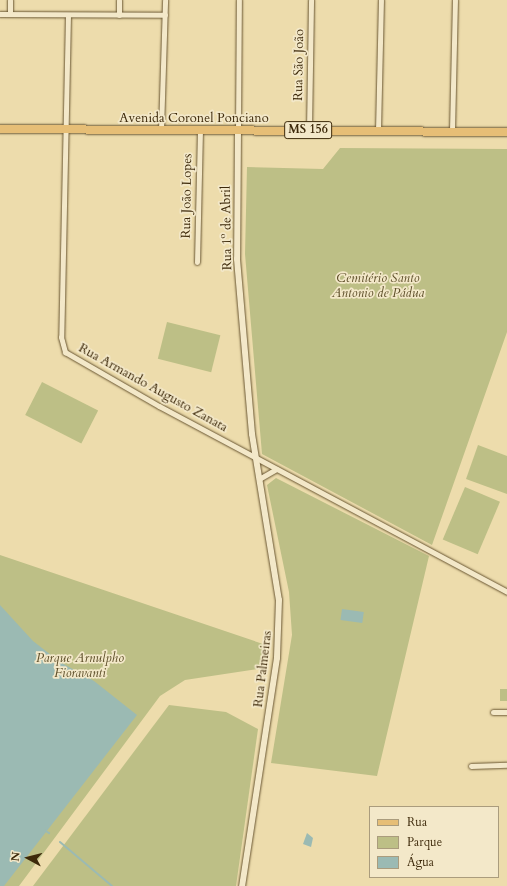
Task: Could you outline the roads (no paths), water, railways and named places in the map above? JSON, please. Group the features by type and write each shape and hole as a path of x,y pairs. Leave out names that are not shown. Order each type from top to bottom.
{"main road":[{"name":"Avenida Coronel Ponciano","path":"0,129 507,132"}],"street":[{"path":"10,0 10,14"},
{"path":"119,0 119,15"},
{"path":"161,130 165,0"},
{"name":"Rua 1º de Abril","path":"239,0 237,259 254,456"},
{"name":"Rua São João","path":"309,130 311,0"},
{"path":"378,131 381,0"},
{"path":"452,131 455,0"},
{"path":"0,14 165,16"},
{"name":"Rua Armando Augusto Zanata","path":"68,15 60,336 65,352 159,406 507,592"},
{"name":"Rua João Lopes","path":"197,262 200,130"},
{"name":"Rua Palmeiras","path":"242,886 277,658 280,625 276,578 254,456"},
{"path":"259,479 276,469"},
{"path":"493,712 507,712"},
{"path":"470,766 507,765"}],"water":[{"path":"0,605 33,641 60,662 94,681 137,715 4,886 0,886"},
{"path":"342,609 364,612 362,623 340,620"},
{"path":"307,833 313,838 311,847 303,844"}],"waterway":[{"path":"44,830 49,833"},
{"path":"60,842 112,886"}],"park label":[{"name":"Cemitério Santo Antonio de Pádua","path":"378,286"},
{"name":"Parque Arnulpho Fioravanti","path":"80,666"}]}
